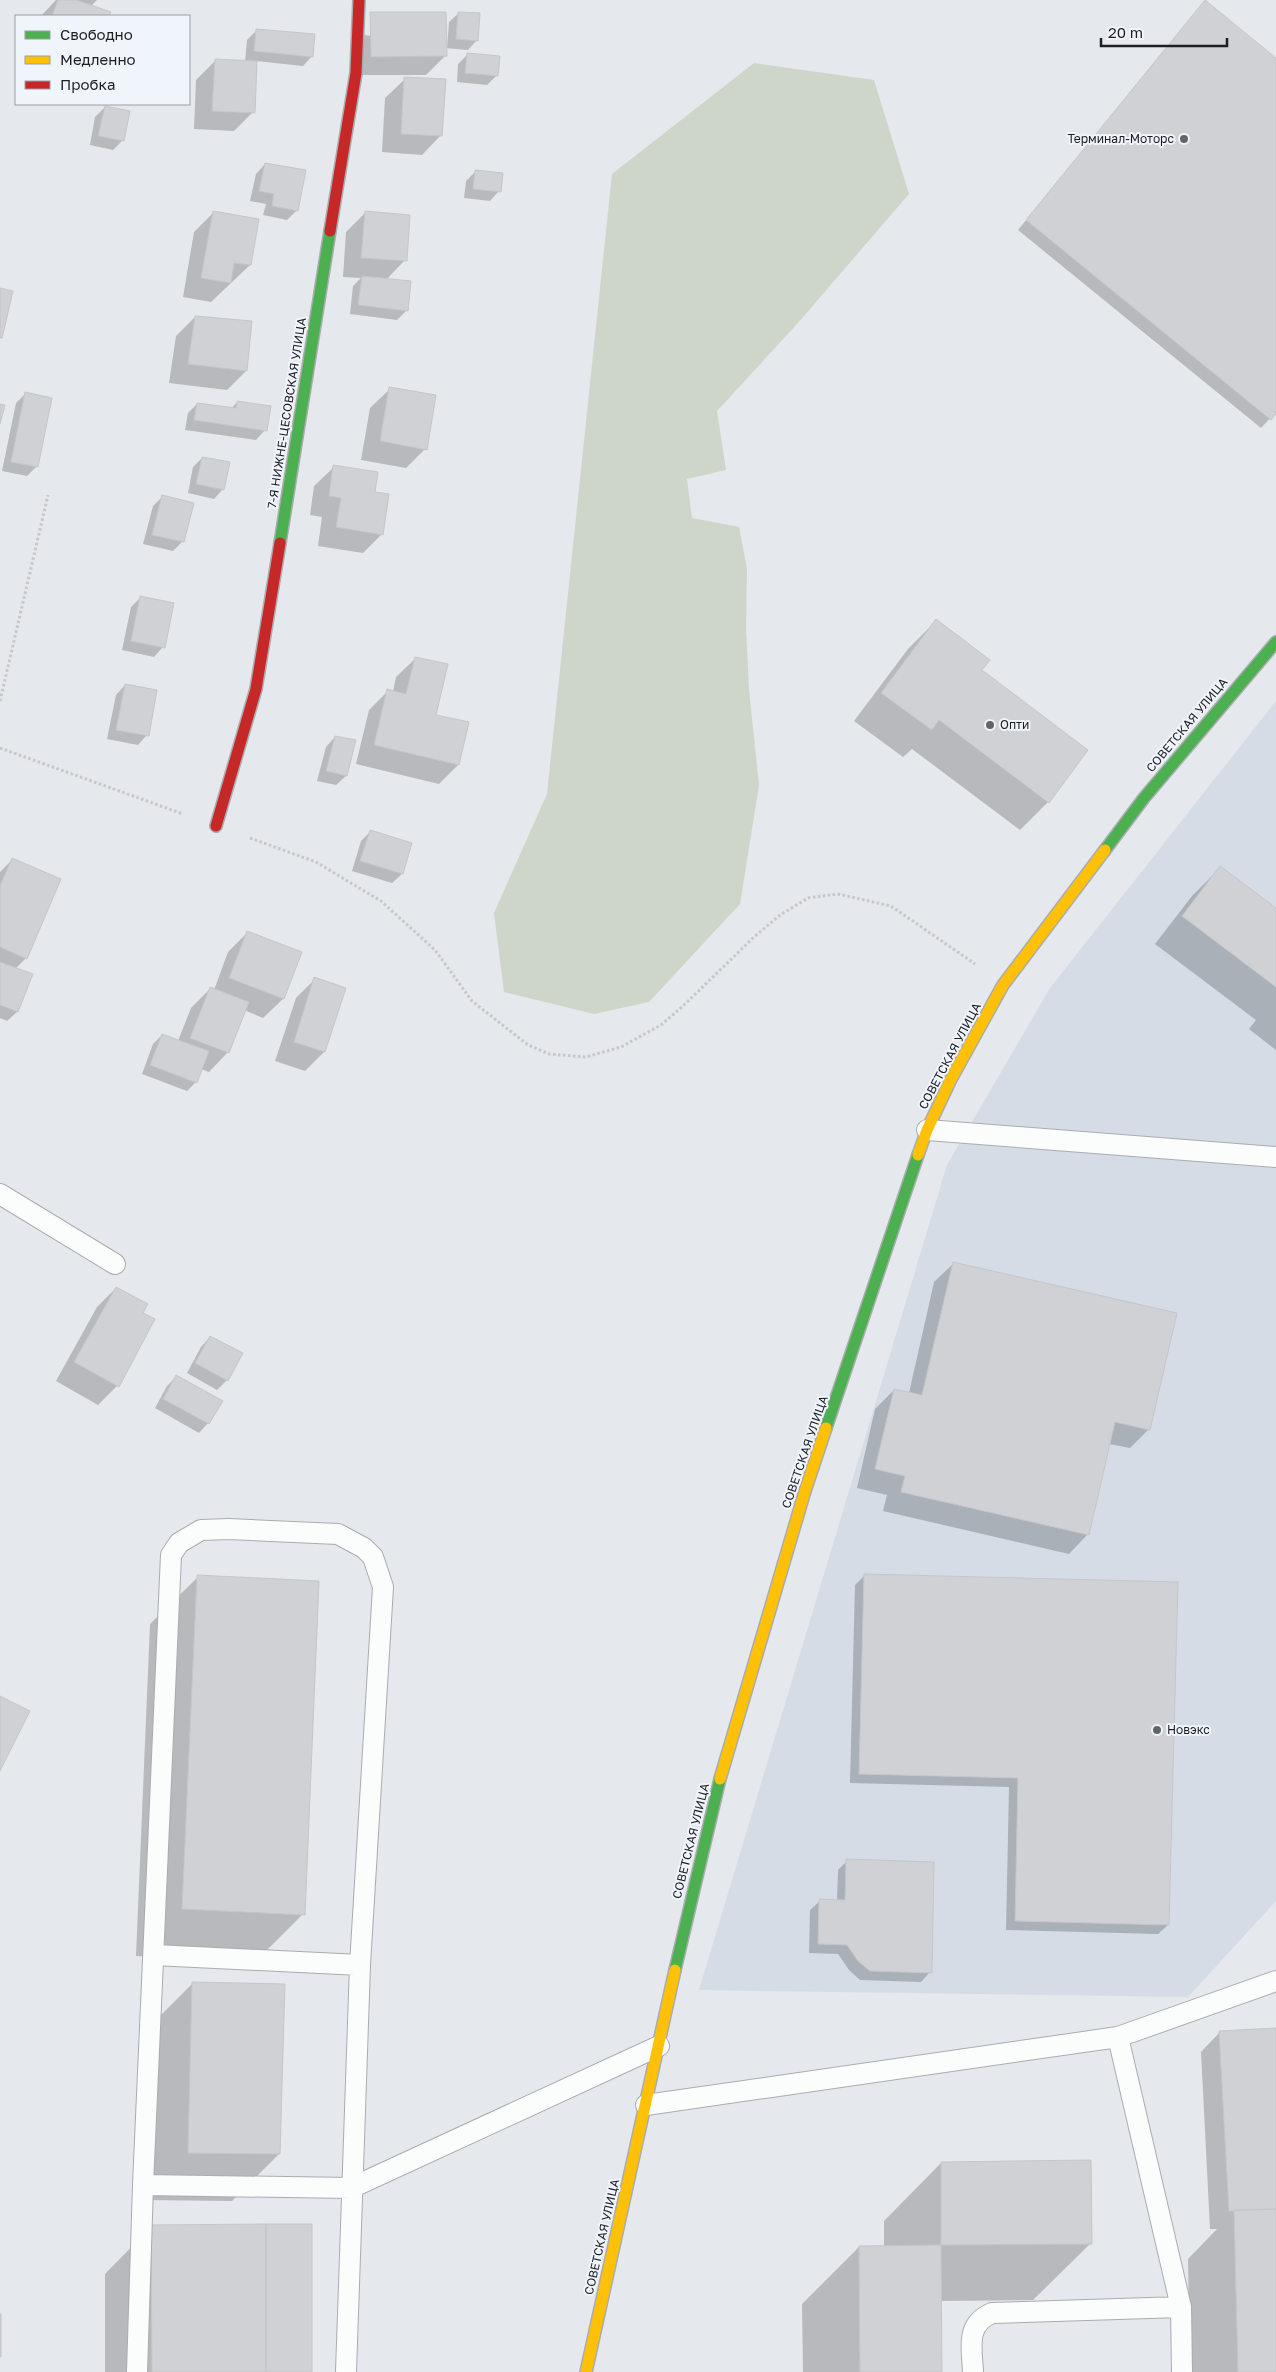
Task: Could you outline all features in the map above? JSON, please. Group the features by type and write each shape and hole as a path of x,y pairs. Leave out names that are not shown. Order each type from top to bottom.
{"main road":[{"name":"7-Я НИЖНЕ-ЦЕСОВСКАЯ УЛИЦА","path":"216,826 256,689 356,73 359,0"},
{"name":"СОВЕТСКАЯ УЛИЦА","path":"586,2372 682,1937 717,1789 805,1491 927,1130 951,1079 1003,985 1144,798 1276,642"}],"lane":[{"path":"927,1130 1276,1157"},
{"path":"0,1194 115,1264"},
{"path":"137,2372 166,1618 171,1555 179,1543 201,1530 229,1529 338,1534 364,1548 373,1557 383,1587 360,1965 346,2372"},
{"path":"154,1955 360,1965"},
{"path":"646,2105 1118,2037 1276,1981"},
{"path":"1118,2037 1181,2307 1182,2372"},
{"path":"143,2185 351,2188 658,2046"},
{"path":"973,2372 972,2331 980,2319 992,2313 1181,2307"}],"path":[{"path":"0,702 48,494"},
{"path":"0,748 316,862 381,901 436,950 472,1001 528,1045 549,1054 586,1057 620,1046 661,1025 773,920 808,898 838,894 891,906 1003,985"}],"shaded area":[{"path":"1276,701 1276,1901 1188,1997 699,1990 947,1165 1050,988"}],"green space":[{"path":"754,63 874,80 909,194 797,324 717,411 726,470 687,479 692,518 739,527 747,569 746,628 749,690 759,785 740,904 649,1002 594,1014 504,992 494,913 547,794 612,174"}],"building":[{"path":"58,0 76,0 111,12 110,15 52,15"},
{"name":"Терминал-Моторс","path":"1205,0 1276,58 1276,414 1271,420 1026,220"},
{"path":"370,12 446,12 447,56 371,57"},
{"path":"458,12 480,13 478,41 456,39"},
{"path":"256,29 315,34 313,57 254,51"},
{"path":"467,53 500,56 498,76 465,73"},
{"path":"215,59 257,61 255,113 212,111"},
{"path":"404,77 446,79 442,136 401,134"},
{"path":"105,106 130,111 124,141 98,136"},
{"path":"265,163 306,170 298,211 272,206 274,194 259,191"},
{"path":"475,170 503,173 501,192 473,189"},
{"path":"213,211 259,219 251,265 234,263 231,283 201,278"},
{"path":"365,211 410,215 407,261 361,258"},
{"path":"362,276 411,281 408,311 358,305"},
{"path":"0,288 13,291 2,338 0,338"},
{"path":"195,316 252,321 247,371 188,364"},
{"path":"389,387 436,395 427,450 380,441"},
{"path":"25,392 52,398 38,467 11,462"},
{"path":"237,401 271,406 267,431 194,420 197,403 236,408"},
{"path":"0,404 5,405 0,424"},
{"path":"202,457 230,462 224,490 196,484"},
{"path":"333,465 378,472 375,492 389,494 383,535 336,527 341,498 329,496"},
{"path":"162,495 194,503 184,542 152,535"},
{"path":"140,596 174,603 165,648 131,641"},
{"path":"936,619 990,660 982,670 1088,750 1049,803 939,720 932,730 881,693"},
{"path":"415,657 448,664 436,715 469,722 459,765 374,745 387,689 406,694"},
{"path":"125,684 157,690 149,736 116,730"},
{"path":"335,736 356,740 347,776 326,771"},
{"path":"370,830 412,843 403,874 360,861"},
{"path":"12,858 61,879 27,959 0,947 0,886"},
{"path":"1220,866 1276,908 1276,987 1182,916"},
{"path":"247,931 302,952 284,999 229,978"},
{"path":"0,962 33,974 18,1012 0,1005"},
{"path":"314,977 346,988 325,1052 294,1042"},
{"path":"210,987 249,1002 229,1053 190,1038"},
{"path":"162,1034 209,1051 197,1083 150,1065"},
{"path":"953,1262 1177,1313 1150,1430 1115,1422 1089,1535 901,1492 905,1476 875,1469 894,1389 922,1395"},
{"path":"116,1287 148,1304 143,1313 155,1319 119,1387 74,1362"},
{"path":"210,1336 243,1353 228,1381 195,1363"},
{"path":"176,1375 223,1401 209,1424 163,1399"},
{"path":"864,1574 1178,1582 1169,1925 1015,1921 1018,1778 859,1774"},
{"path":"197,1575 319,1581 305,1915 182,1909"},
{"path":"0,1696 30,1711 0,1771"},
{"path":"846,1859 934,1862 932,1973 870,1971 858,1961 847,1945 818,1944 819,1899 845,1900"},
{"path":"192,1982 285,1984 280,2154 188,2153"},
{"path":"1276,2028 1276,2209 1229,2211 1219,2031"},
{"path":"1091,2160 1092,2244 941,2245 941,2162"},
{"path":"1276,2209 1276,2372 1238,2372 1234,2210"},
{"path":"266,2224 266,2372 152,2372 151,2225"},
{"path":"266,2224 312,2224 312,2372 266,2372"},
{"path":"941,2245 942,2372 860,2372 859,2246"},
{"path":"1,2314 1,2357 0,2357"}],"traffic: fast":[{"path":"280,543 330,231"},
{"path":"1105,850 1144,798 1276,642"},
{"path":"826,1428 918,1155"},
{"path":"675,1970 720,1779"}],"traffic: slow":[{"path":"918,1155 927,1130 951,1079 1003,985 1105,850"},
{"path":"720,1779 805,1491 826,1428"},
{"path":"586,2372 675,1970"}],"traffic: jam":[{"path":"330,231 356,73 359,0"},
{"path":"216,826 256,689 280,543"}],"place":[{"name":"Терминал-Моторс","path":"1184,139"},
{"name":"Опти","path":"990,725"},
{"name":"Новэкс","path":"1157,1730"}]}
